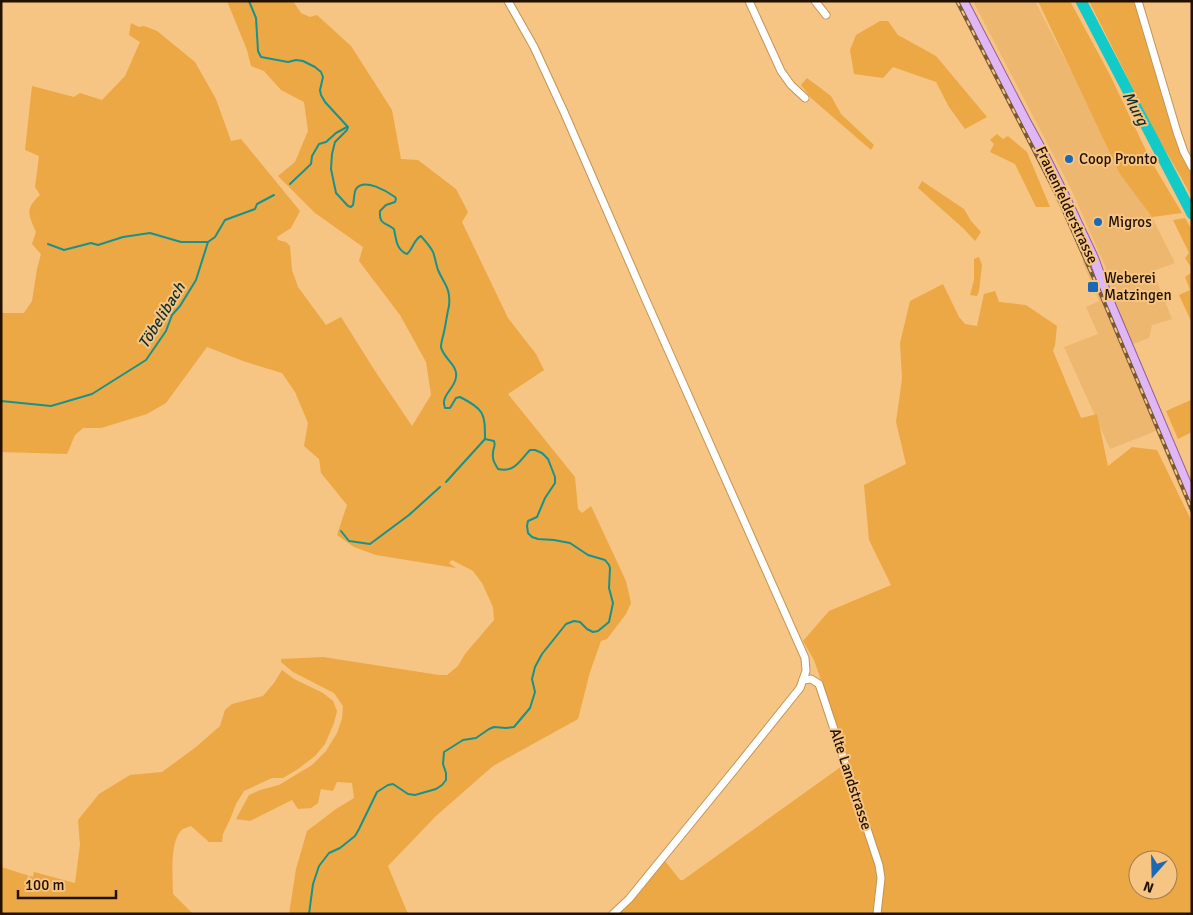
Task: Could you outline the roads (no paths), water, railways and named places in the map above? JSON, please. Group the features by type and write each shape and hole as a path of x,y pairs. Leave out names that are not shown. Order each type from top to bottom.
{"main road":[{"name":"Frauenfelderstrasse","path":"964,1 1042,151 1094,260 1109,301 1192,497"}],"street":[{"path":"508,1 534,47 560,104 805,658 806,671 800,688 629,899 612,914"},
{"path":"749,1 781,71 791,85 805,98"},
{"path":"815,1 826,16"},
{"path":"1138,1 1177,132 1192,167"},
{"name":"Alte Landstrasse","path":"803,680 811,679 819,684 880,865 881,878 877,914"}],"waterway":[{"path":"249,1 256,18 258,51 261,57 288,62 303,61 315,67 321,72 323,77 320,90 321,95 348,127 335,142 332,154 331,169 336,193 351,207 355,190 364,184 382,189 392,195 396,199 395,202 386,205 380,211 380,218 394,229 397,243 401,250 407,254 421,236 433,252 438,270 449,295 449,306 441,347 456,373 455,381 444,399 445,408 450,408 456,398 460,397 474,405 482,413 485,439 494,441 493,458 498,469 504,470 513,467 530,450 542,453 548,459 555,477 555,483 545,498 537,517 528,521 528,533 538,539 570,543 588,555 605,560 610,568 609,588 613,603 609,622 598,631 593,632 580,622 574,621 566,624 542,654 535,667 532,679 535,692 530,708 514,727 494,727 476,738 463,740 444,752 443,764 446,780 442,785 436,789 415,795 408,794 393,784 377,792 355,836 340,848 329,853 319,866 313,884 309,914"},
{"name":"Murg","path":"1081,1 1192,214"},
{"name":"Töbelibach","path":"290,184 311,164 312,156 319,144 326,142 336,133 347,127"},
{"name":"Töbelibach","path":"1,401 51,406 92,394 146,360 166,331 172,315 180,306 196,280 208,242 215,237 225,220 255,209 257,204 274,195"},
{"path":"48,244 64,250 91,243 98,245 123,237 150,233 181,242 208,242"},
{"path":"446,482 485,439"},
{"path":"341,531 349,541 370,544 409,515 440,487"}],"railway":[{"path":"957,1 1057,195 1192,510"}],"place":[{"name":"Coop Pronto","path":"1069,159"},
{"name":"Migros","path":"1098,222"},
{"name":"Weberei Matzingen","path":"1093,287"}]}
